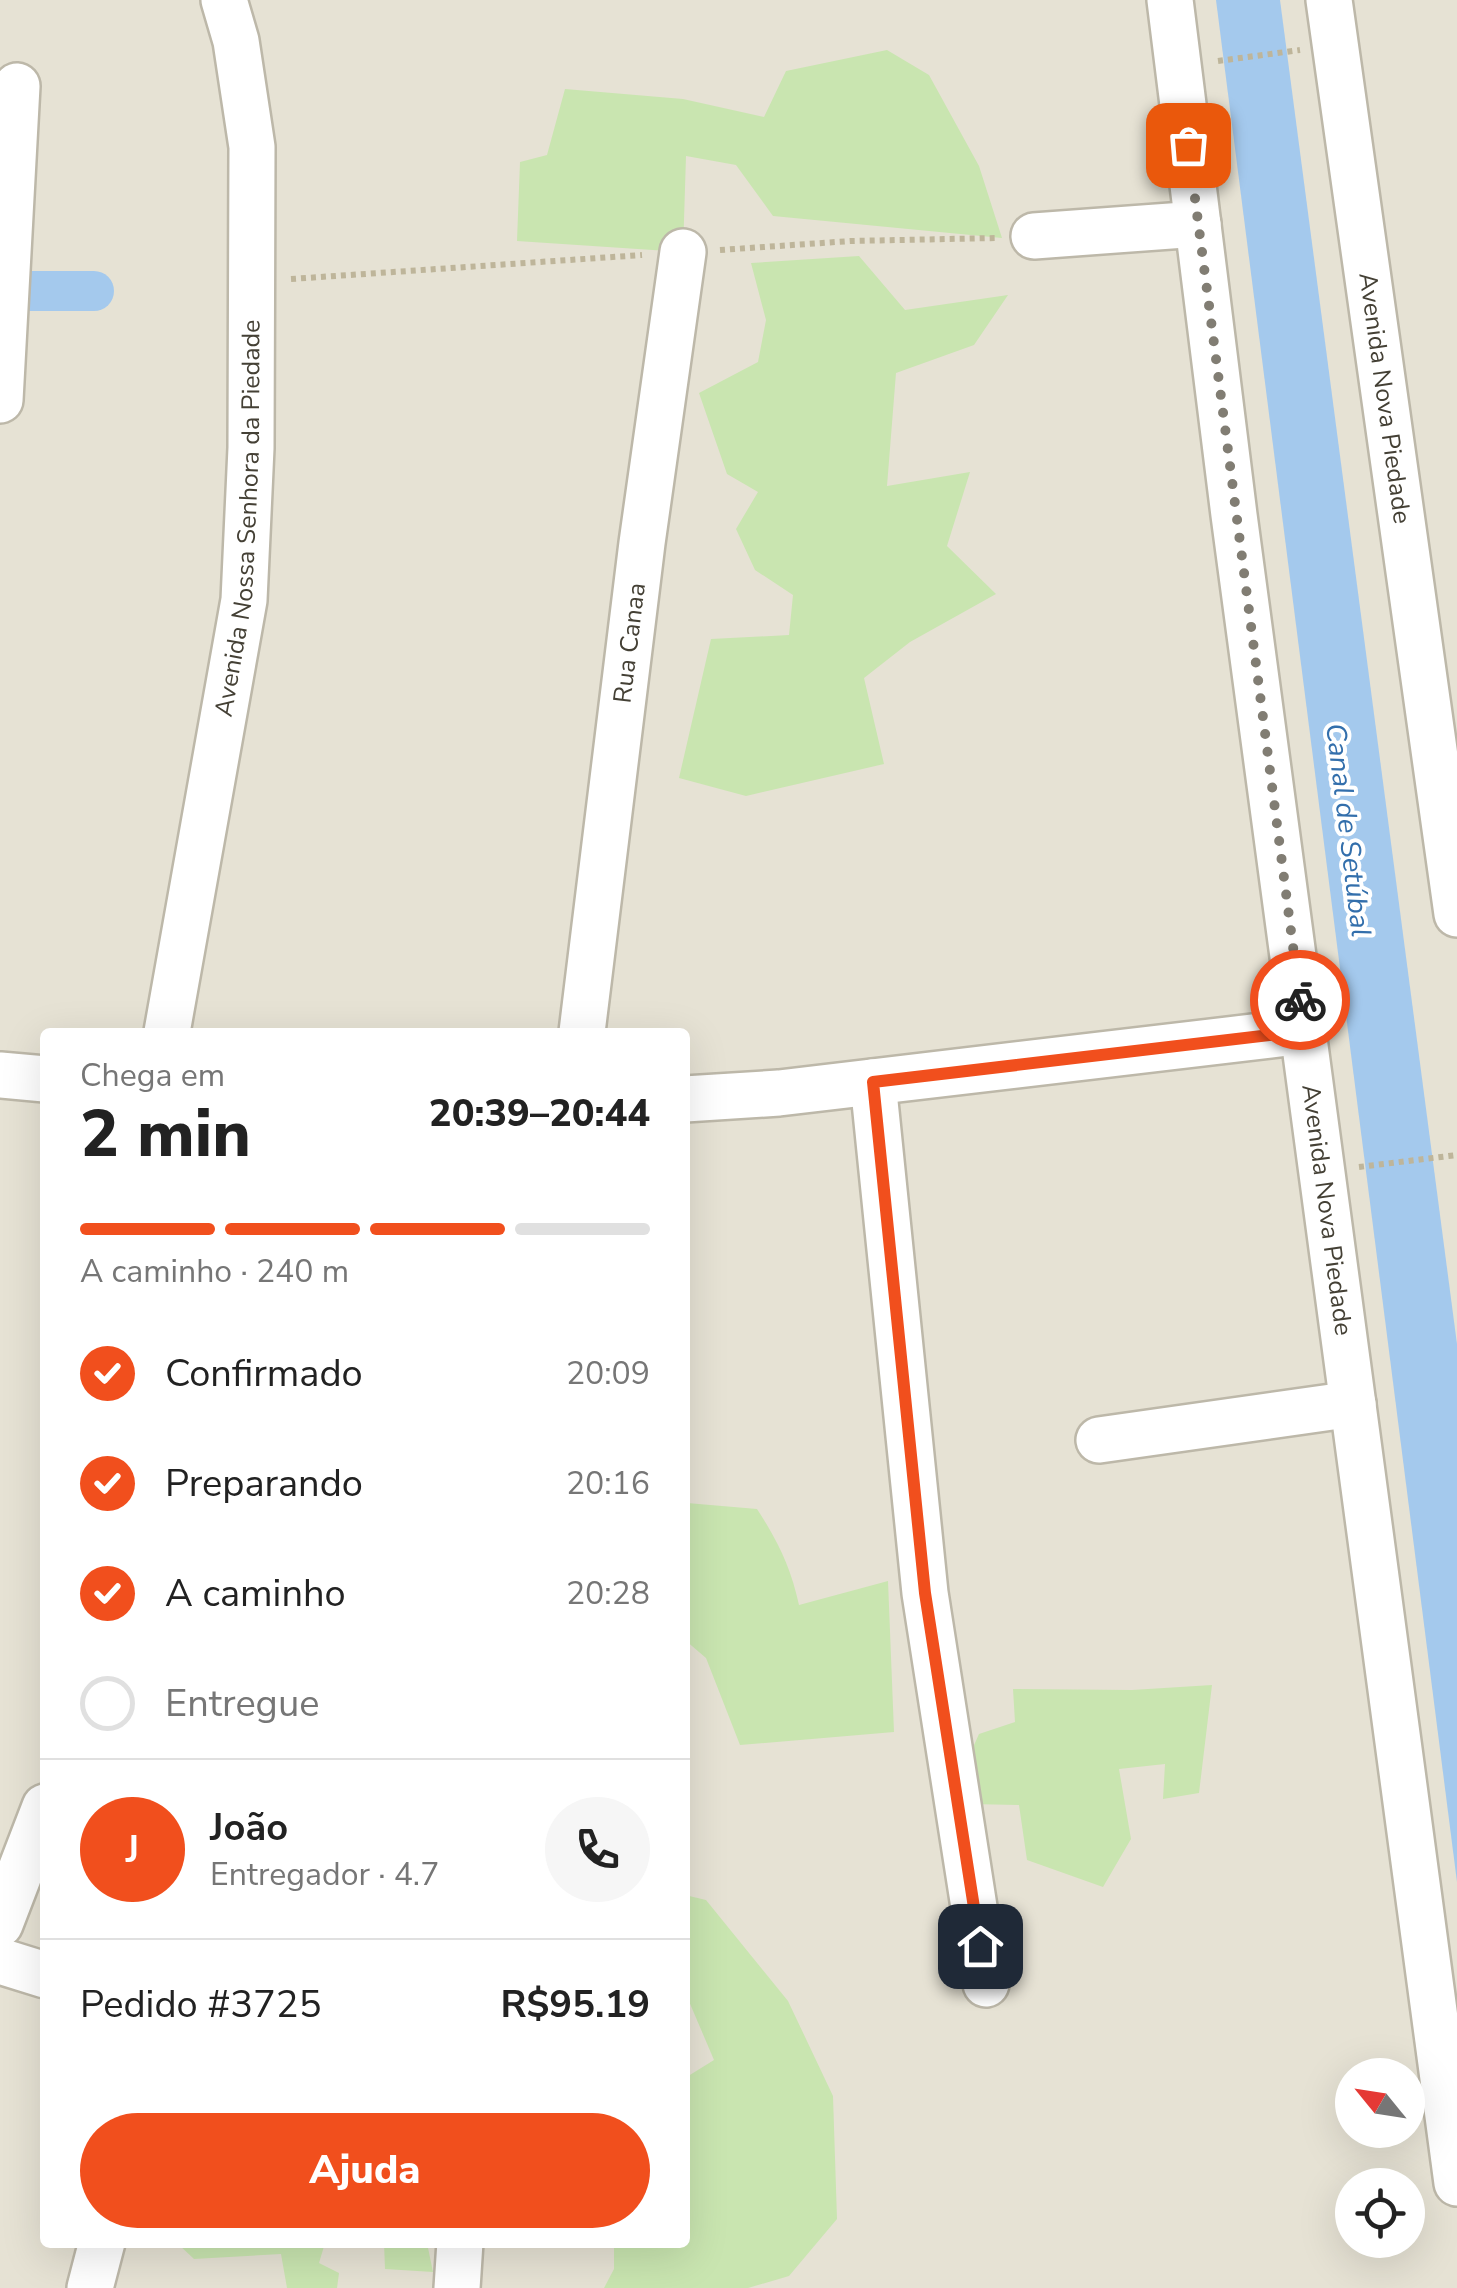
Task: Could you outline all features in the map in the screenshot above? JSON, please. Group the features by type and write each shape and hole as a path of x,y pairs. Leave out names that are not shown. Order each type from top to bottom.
{"street":[{"name":"Avenida Nossa Senhora da Piedade","path":"168,1028 244,600 252,448 252,146 236,41 224,0"},
{"name":"Avenida Nova Piedade","path":"1170,0 1457,2183"},
{"name":"Avenida Nova Piedade","path":"1329,0 1457,914"},
{"path":"0,400 17,86"},
{"path":"1034,236 1198,224"},
{"name":"Rua Canaa","path":"582,1028 634,602 683,252"},
{"path":"690,1099 873,1082 1304,1031"},
{"path":"0,1075 40,1079"},
{"path":"873,1082 925,1593 986,1984"},
{"path":"1099,1440 1354,1404"},
{"path":"0,1924 40,1820"},
{"path":"0,1961 40,1973"},
{"path":"90,2288 100,2248"},
{"path":"457,2288 460,2248"}],"path":[{"path":"1221,60 1294,51"},
{"path":"1344,1168 1457,1155"}],"shaded area":[{"path":"0,0 1457,0 1457,2288 0,2288"}],"green space":[{"path":"887,50 929,75 979,166 1002,238 773,216 736,165 686,156 683,252 517,241 520,162 547,155 565,89 683,99 764,117 786,71"},
{"path":"859,256 905,310 1008,295 974,345 896,373 887,486 970,472 947,546 996,594 910,642 864,678 884,764 746,796 679,778 711,639 789,635 793,595 755,570 736,529 758,492 727,474 699,393 758,362 766,320 751,263"},
{"path":"690,1503 757,1509 783,1555 799,1605 888,1581 894,1732 740,1745 706,1658 690,1644"},
{"path":"1212,1685 1199,1793 1163,1799 1165,1764 1119,1769 1131,1839 1103,1887 1027,1860 1019,1805 969,1804 970,1754 979,1734 1015,1722 1013,1689 1132,1690"},
{"path":"690,1896 706,1900 788,2001 833,2096 837,2219 789,2276 748,2288 604,2288 614,2269 614,2248 690,2248 690,2075 714,2060 690,2004"},
{"path":"182,2248 324,2248 319,2263 339,2273 337,2288 287,2288 281,2254 194,2259"},
{"path":"384,2248 428,2248 433,2272 385,2269"}],"water":[{"name":"Canal de Setúbal","path":"1216,0 1280,0 1457,1344 1457,1882"}],"waterway":[{"path":"0,291 94,291"}],"way so far":[{"path":"1188,145 1300,1000"}],"route":[{"path":"980,1946 925,1593 873,1082 1304,1031 1300,1000"}]}
